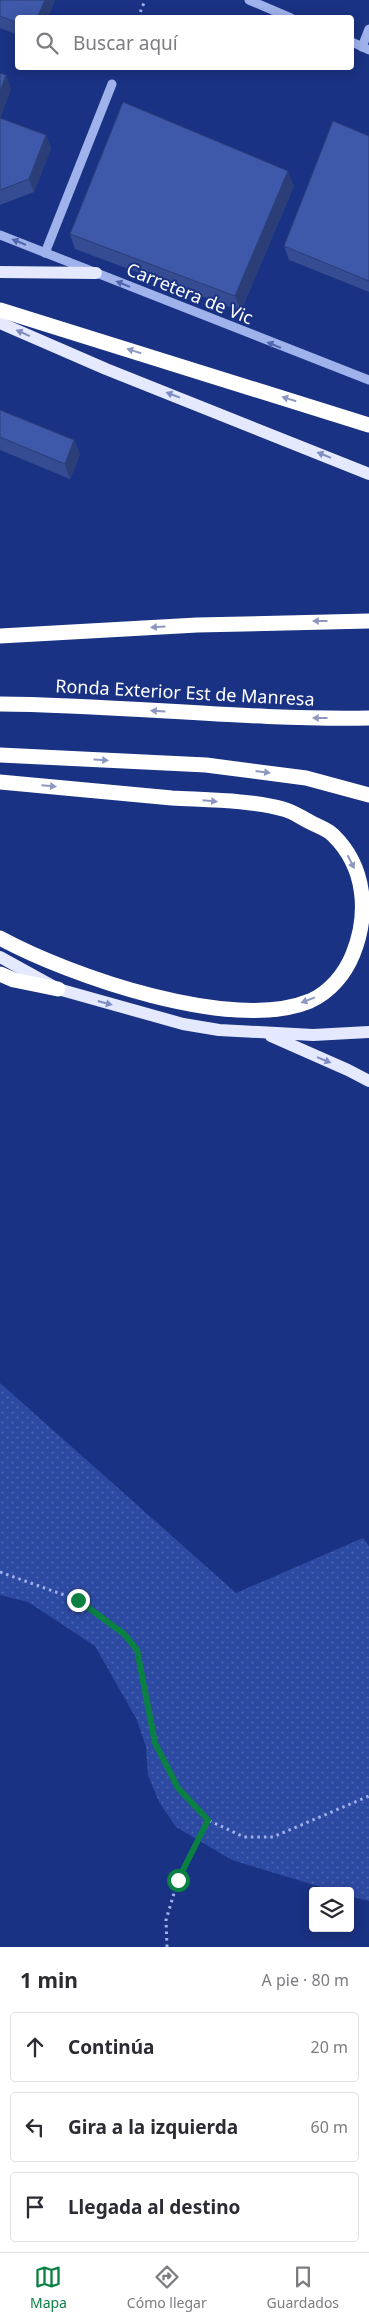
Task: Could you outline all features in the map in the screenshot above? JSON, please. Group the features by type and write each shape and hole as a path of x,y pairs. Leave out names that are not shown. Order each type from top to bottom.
{"highway":[{"path":"0,310 369,424"},
{"path":"0,636 197,625 369,621"},
{"name":"Ronda Exterior Est de Manresa","path":"0,704 45,704 271,718 369,718"},
{"path":"0,755 206,765 306,778 369,795"},
{"path":"0,782 284,809 332,834 346,852 358,877 363,899 364,920 356,947 340,978 323,994 309,1001 279,1009 249,1010 215,1007 160,998 67,970 37,958 0,938"},
{"path":"0,974 14,980 58,989"}],"main road":[{"path":"0,272 96,273"},
{"path":"0,323 106,369 369,474"},
{"path":"0,957 58,989 183,1024 219,1030 264,1033 313,1035 369,1032"},
{"path":"264,1033 369,1081"}],"street":[{"path":"249,0 285,15"},
{"path":"365,48 369,29"},
{"path":"45,252 112,84"},
{"name":"Carretera de Vic","path":"0,235 369,380"}],"path":[{"path":"139,15 145,0"},
{"path":"0,1572 78,1600 124,1634 137,1650 155,1743 178,1788 208,1820 244,1837 273,1836 369,1796"},
{"path":"167,1947 166,1920 178,1880 208,1820"}],"shaded area":[{"path":"0,1383 236,1593 363,1538 369,1546 369,1901 354,1897 354,1887 321,1887 232,1860 176,1827 159,1802 148,1775 146,1747 137,1720 95,1646 28,1602 0,1595"}],"building":[{"path":"0,0 45,0 38,15 15,15 15,22 0,16"},
{"path":"0,73 6,75 0,92"},
{"path":"123,102 288,171 235,296 70,234"},
{"path":"0,118 46,135 29,179 0,190"},
{"path":"333,121 369,136 369,281 284,246"},
{"path":"0,410 74,440 65,464 0,437"}],"route":[{"path":"78,1600 124,1634 137,1650 155,1743 178,1788 208,1820 178,1880"}]}
